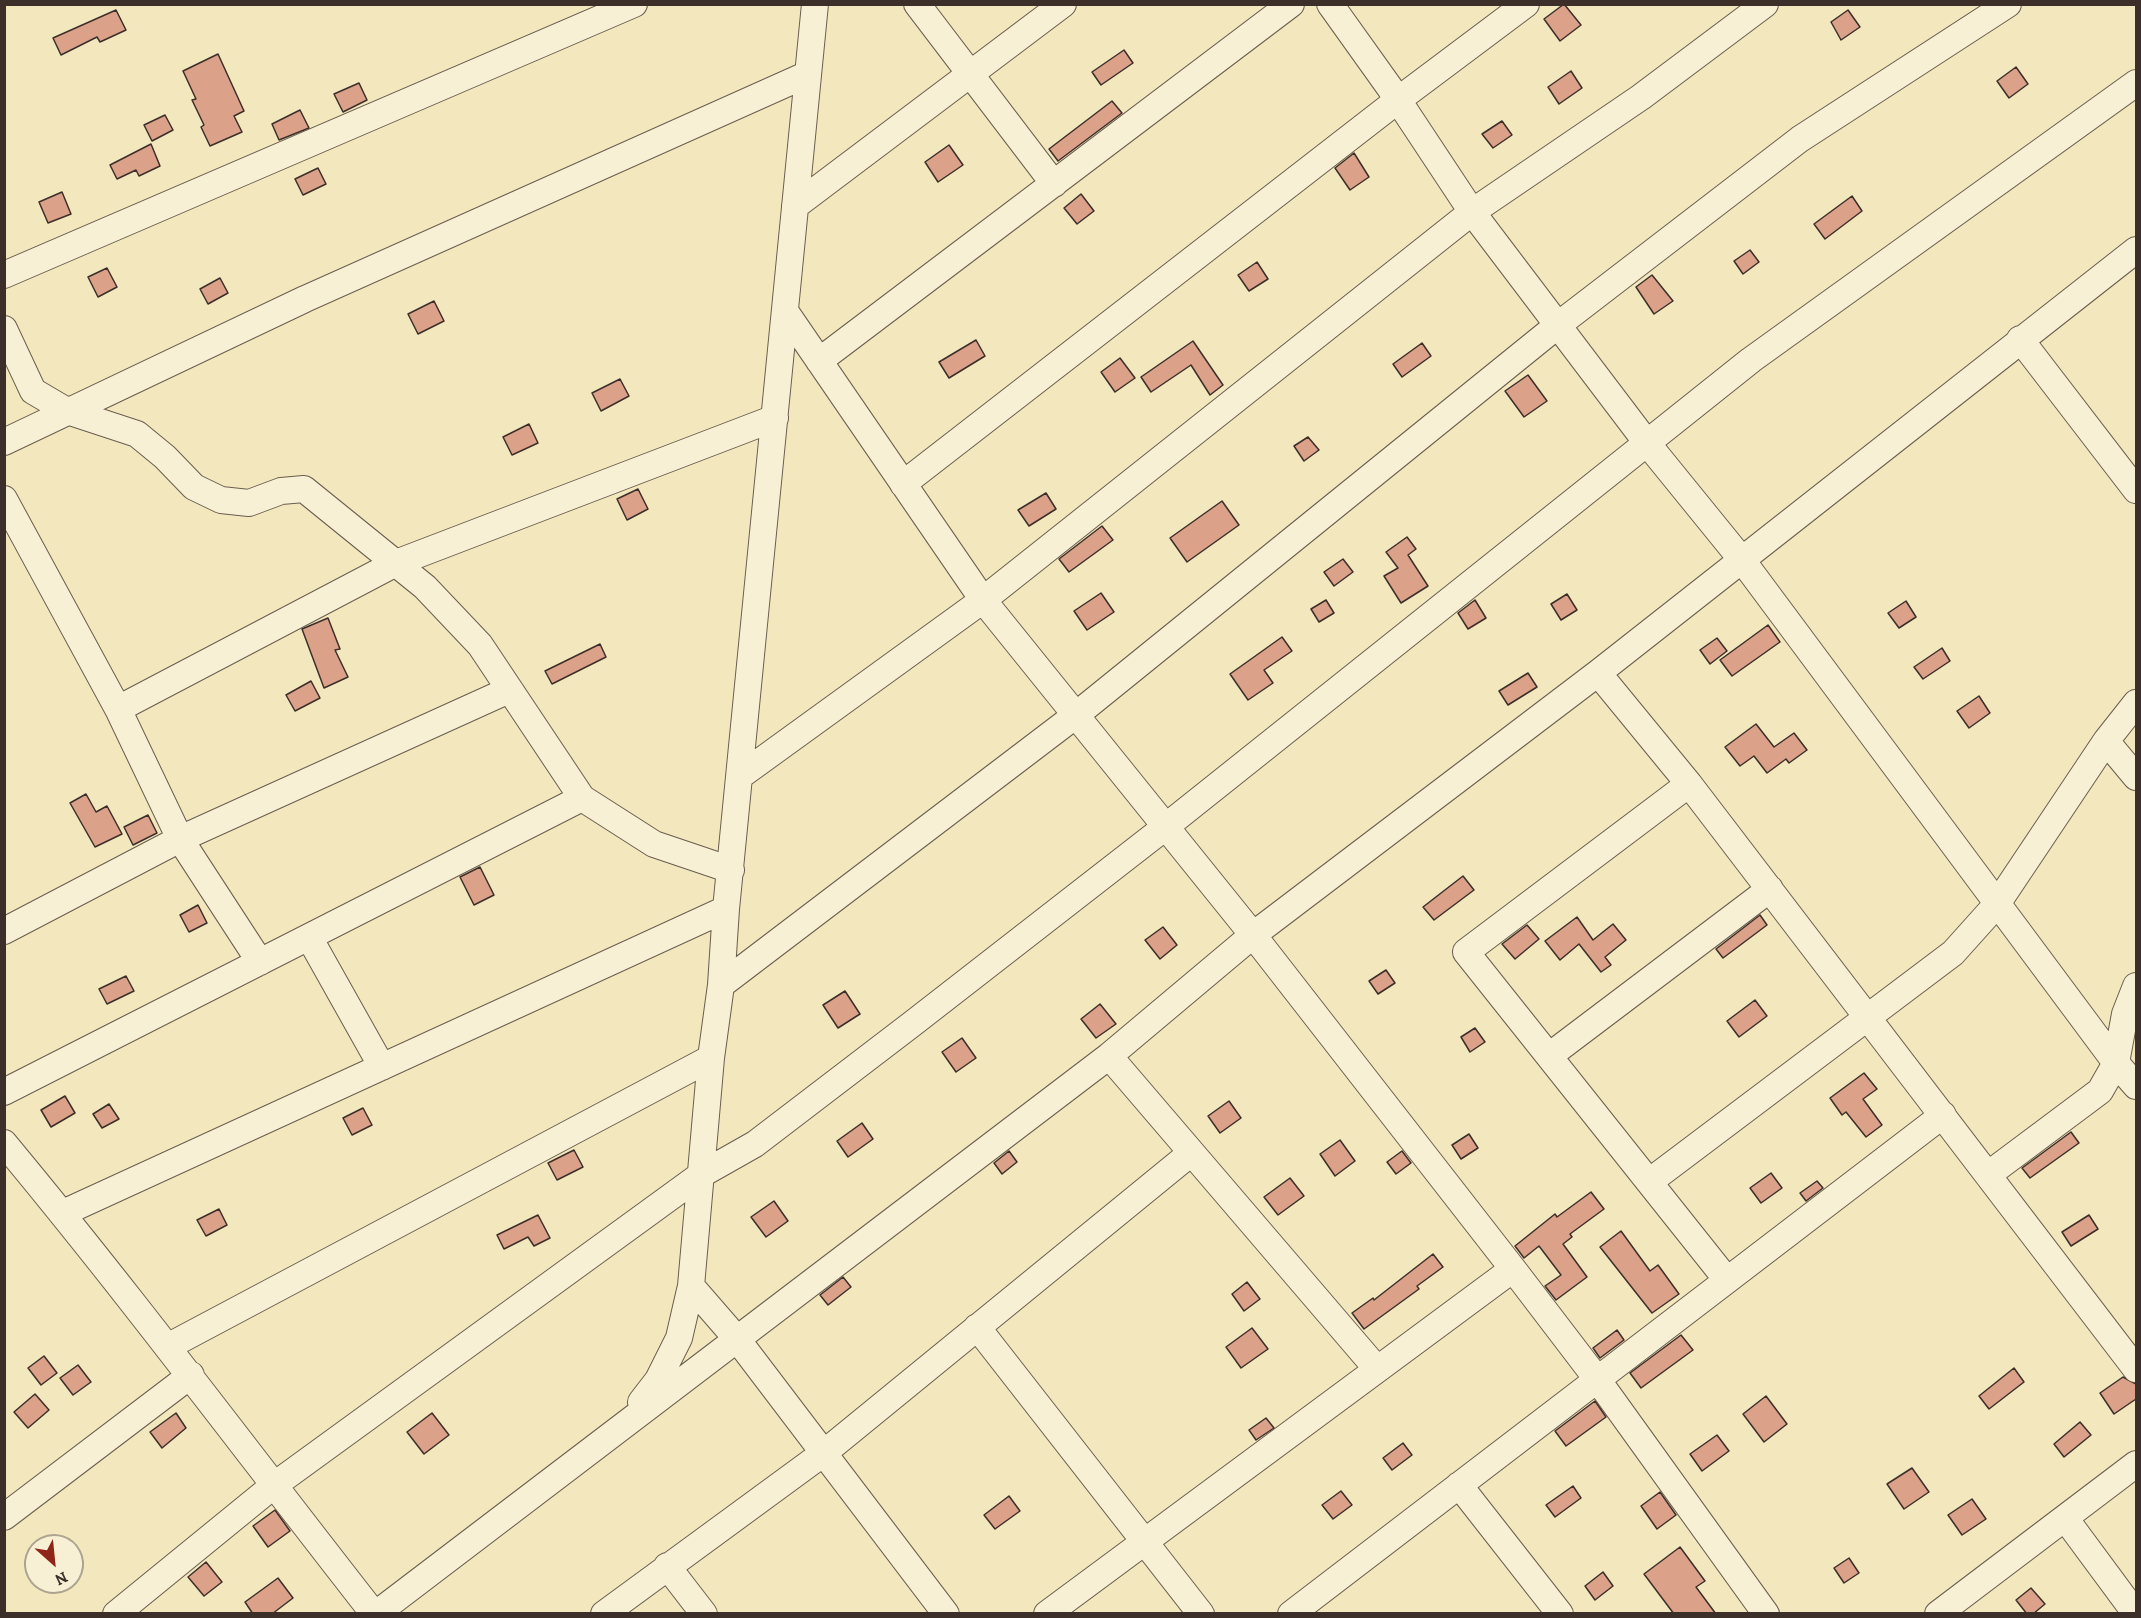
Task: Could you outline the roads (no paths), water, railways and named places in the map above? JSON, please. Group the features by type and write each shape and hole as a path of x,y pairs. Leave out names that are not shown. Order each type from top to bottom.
{"street":[{"path":"4,275 634,4"},
{"path":"622,1426 658,1380 679,1338 691,1287 711,1058 721,985 726,909 815,4"},
{"path":"917,4 1054,184"},
{"path":"795,206 1063,4"},
{"path":"819,361 1291,4"},
{"path":"1330,4 1398,100 1472,212 1647,443 1742,560 2116,1063 2136,1086"},
{"path":"903,484 1398,100 1526,4"},
{"path":"740,776 983,600 1472,212 1641,97 1765,4"},
{"path":"721,985 1076,715 1557,325 1800,139 2008,4"},
{"path":"4,442 305,299 808,74"},
{"path":"116,1614 273,1486 702,1174 755,1144 1164,828 1760,353 2136,83"},
{"path":"4,1143 169,1346 273,1486 375,1614 1109,1056 1252,935 1598,674 2020,339 2136,250"},
{"path":"785,311 983,600 1252,935 1513,1269 1597,1379 1766,1614"},
{"path":"4,329 33,391 67,411 137,434 165,457 194,488 221,500 249,503 281,491 304,489 425,587 480,645 582,798 654,844 731,870"},
{"path":"2020,339 2136,490"},
{"path":"118,709 396,563 775,418"},
{"path":"4,499 118,709 180,839 260,962"},
{"path":"1598,674 1689,784 2136,1369"},
{"path":"4,931 180,839 509,690"},
{"path":"1649,1182 1953,953 1997,904 2106,741 2136,703"},
{"path":"2106,741 2136,777"},
{"path":"1689,784 1466,952 1727,1280"},
{"path":"4,1092 582,798"},
{"path":"1549,1056 1770,889"},
{"path":"63,1213 726,909"},
{"path":"309,937 382,1067"},
{"path":"1989,1174 2100,1090 2116,1063 2125,1014 2136,986"},
{"path":"1109,1056 1377,1369"},
{"path":"169,1346 711,1058"},
{"path":"1291,1614 1943,1115"},
{"path":"604,1614 825,1452 1191,1153"},
{"path":"1047,1614 1513,1269"},
{"path":"691,1287 737,1339 946,1614"},
{"path":"977,1327 1201,1614"},
{"path":"4,1517 191,1375"},
{"path":"1938,1614 2136,1464"},
{"path":"1459,1485 1560,1614"},
{"path":"2065,1518 2136,1614"},
{"path":"667,1566 705,1614"}]}
